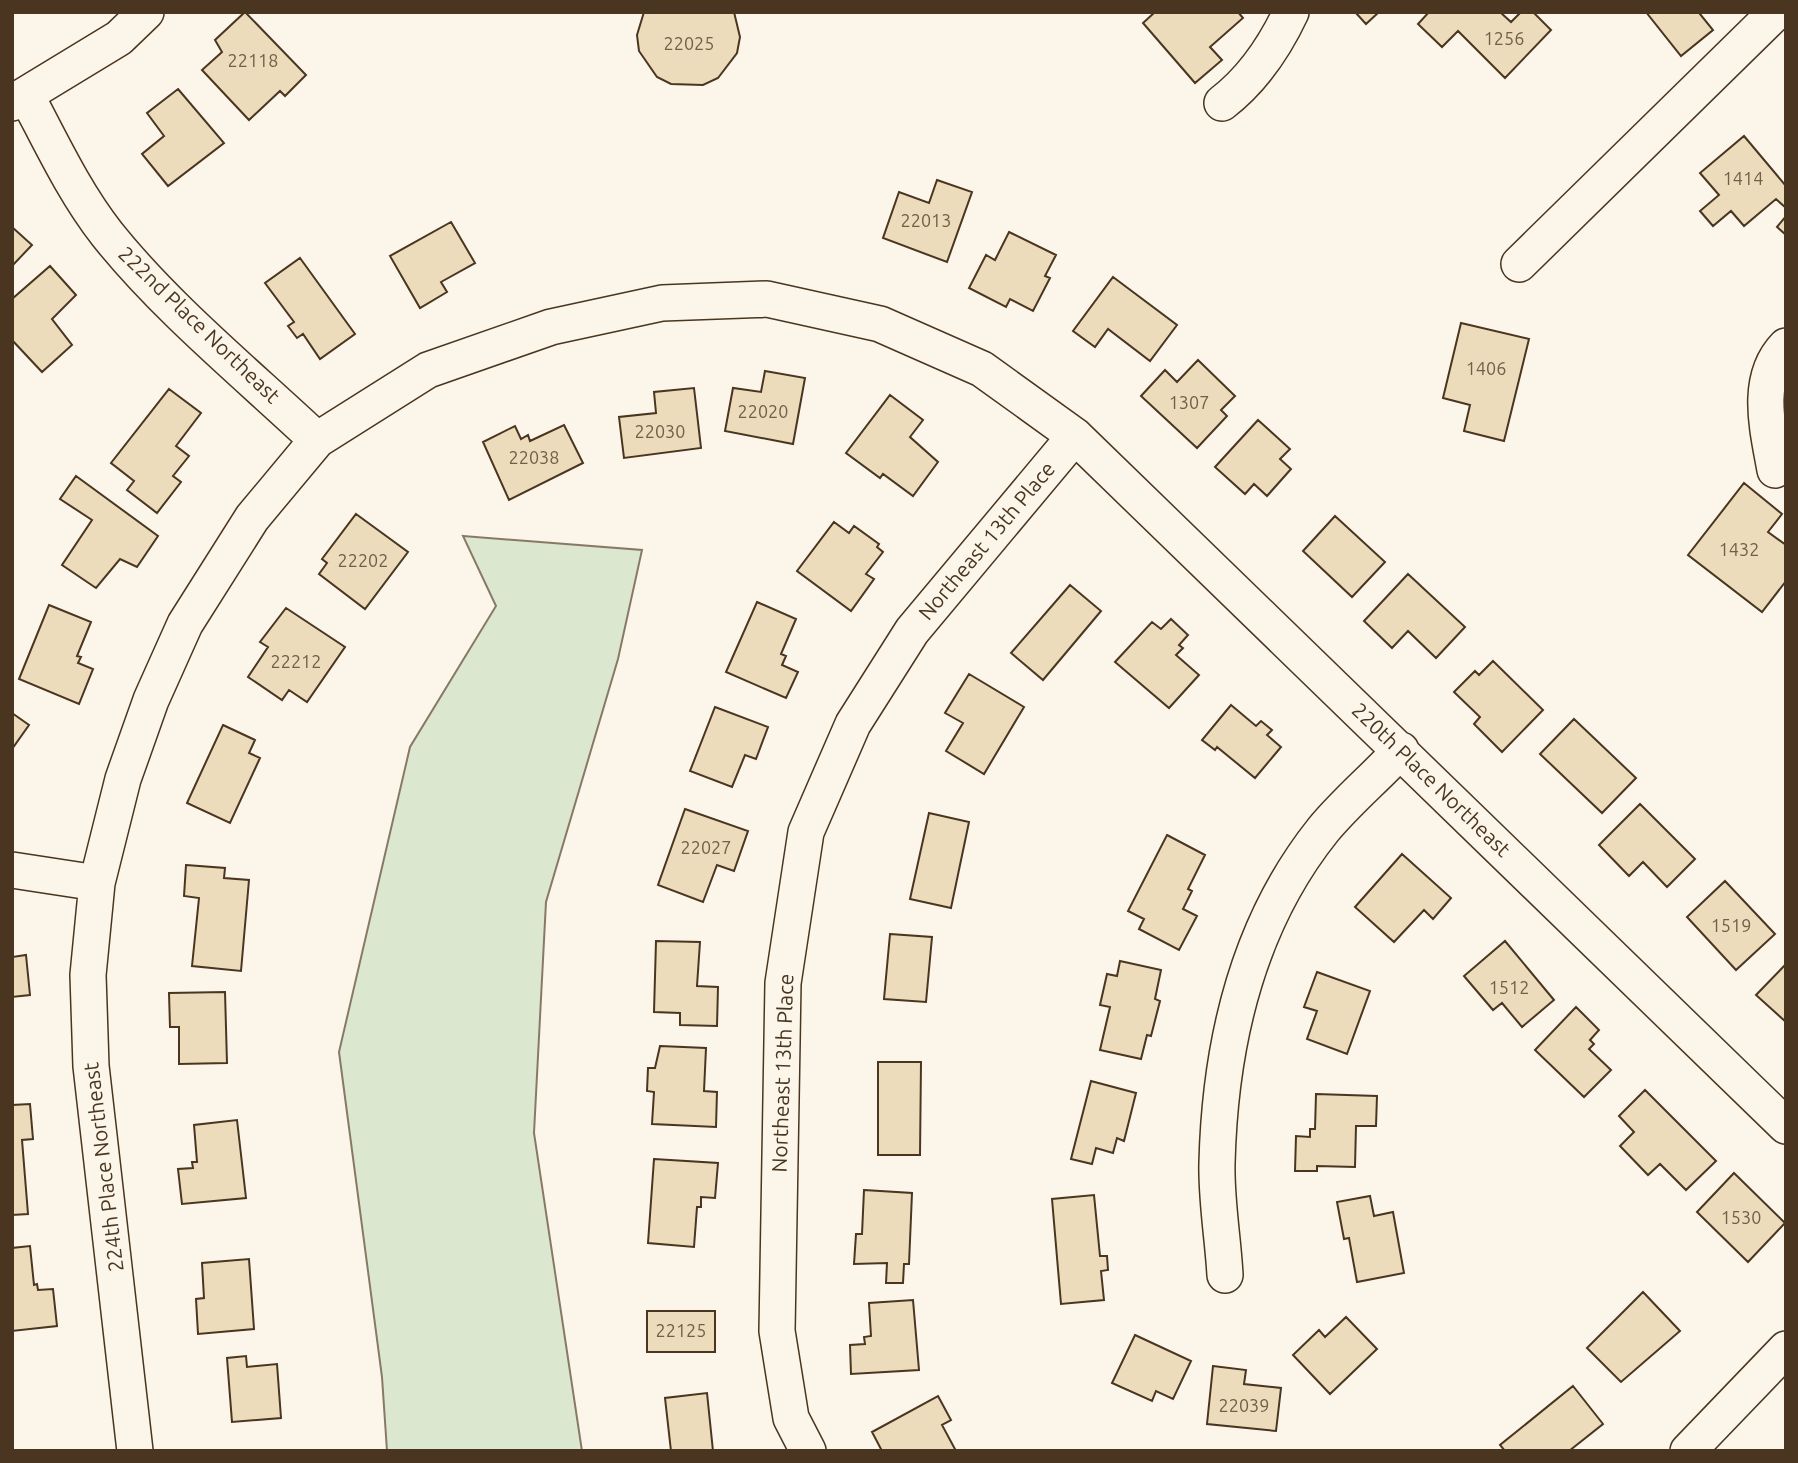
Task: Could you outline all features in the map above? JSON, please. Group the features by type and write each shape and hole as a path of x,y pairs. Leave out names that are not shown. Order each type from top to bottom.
{"street":[{"path":"19,99 119,38 146,12"},
{"path":"1222,103 1237,91 1259,65 1291,12"},
{"path":"1520,264 1776,12"},
{"name":"222nd Place Northeast","path":"19,99 106,232 140,272 317,440"},
{"name":"220th Place Northeast","path":"317,440 428,370 551,327 662,303 767,299 880,324 982,369 1075,436 1786,1126"},
{"path":"1775,470 1763,404 1776,356 1786,346"},
{"name":"Northeast 13th Place","path":"808,1451 791,1418 778,1331 783,983 806,832 853,724 912,631 1075,436"},
{"name":"224th Place Northeast","path":"135,1451 91,1066 88,975 97,883 123,779 151,700 185,624 251,517 317,440"},
{"path":"1225,1275 1217,1165 1224,1068 1237,1003 1257,942 1284,887 1324,830 1401,750"},
{"path":"12,870 97,883"},
{"path":"1688,1451 1786,1349"}],"green space":[{"path":"463,536 642,550 618,659 546,902 534,1133 582,1451 387,1451 382,1377 339,1052 410,747 496,606"}],"building":[{"path":"245,12 306,75 285,96 280,91 249,120 202,70 222,52 215,40"},
{"path":"644,12 734,12 740,37 737,53 718,78 703,85 671,84 657,77 639,51 637,35"},
{"path":"1155,12 1238,12 1243,18 1210,47 1222,60 1195,83 1143,23"},
{"path":"1355,12 1379,12 1366,24"},
{"path":"1429,12 1500,12 1511,22 1521,12 1533,12 1551,30 1505,78 1458,31 1442,47 1418,24"},
{"path":"1646,12 1702,12 1700,14 1713,30 1681,56"},
{"path":"178,89 224,143 168,186 142,154 164,136 147,113"},
{"path":"1744,136 1786,186 1786,208 1776,199 1744,226 1731,211 1713,226 1700,211 1719,195 1700,173"},
{"path":"937,180 972,192 947,262 883,238 899,192 929,203"},
{"path":"1786,216 1786,235 1777,227"},
{"path":"451,222 475,263 441,282 447,292 420,308 390,256"},
{"path":"12,227 32,245 12,266"},
{"path":"1009,232 1056,255 1045,276 1050,278 1033,311 1010,299 1006,307 969,288 986,255 995,260"},
{"path":"300,258 355,334 320,359 303,334 297,338 288,326 294,322 265,283"},
{"path":"50,266 76,295 52,319 72,345 42,372 12,340 12,299"},
{"path":"1113,277 1177,325 1150,361 1108,329 1095,347 1073,331"},
{"path":"1461,323 1529,339 1504,441 1464,431 1470,405 1443,398"},
{"path":"1198,360 1235,396 1221,410 1227,416 1197,448 1141,396 1165,370 1177,382"},
{"path":"765,371 805,378 793,444 725,431 733,388 761,392"},
{"path":"694,388 701,448 624,458 619,417 656,413 654,392"},
{"path":"169,389 201,413 176,446 189,456 173,476 181,482 157,513 127,490 134,481 111,463"},
{"path":"890,395 923,420 910,437 938,462 913,496 883,474 880,478 846,453"},
{"path":"1258,420 1290,449 1280,459 1291,469 1267,496 1254,484 1245,494 1215,467"},
{"path":"564,425 583,463 509,500 483,442 515,426 521,439 528,435 530,441"},
{"path":"76,476 158,536 137,567 120,559 96,588 62,565 92,520 60,499"},
{"path":"1744,483 1782,514 1768,532 1786,545 1786,581 1762,612 1688,555"},
{"path":"356,514 408,552 365,609 319,574 327,563 322,559"},
{"path":"1335,516 1385,562 1352,597 1303,551"},
{"path":"834,522 849,533 854,526 879,544 877,547 883,552 866,574 874,579 851,611 797,571"},
{"path":"1408,574 1465,627 1436,658 1408,631 1392,648 1364,621"},
{"path":"1070,585 1101,611 1043,680 1011,653"},
{"path":"757,602 796,619 781,654 786,656 782,665 798,672 786,698 726,672"},
{"path":"49,605 91,622 77,656 81,657 78,663 93,669 79,704 19,679"},
{"path":"286,608 345,647 307,702 289,690 282,700 248,677 268,647 260,642"},
{"path":"1171,619 1188,635 1179,645 1183,648 1176,655 1199,675 1169,708 1115,662 1152,622 1161,629"},
{"path":"1493,661 1543,710 1502,752 1474,724 1480,717 1454,692 1475,671 1479,675"},
{"path":"969,674 1024,707 984,774 946,751 963,723 945,713"},
{"path":"1231,705 1256,726 1261,721 1272,730 1267,735 1281,747 1255,778 1217,747 1215,750 1202,740"},
{"path":"715,707 768,727 756,759 745,755 732,787 690,771"},
{"path":"12,713 29,725 12,749"},
{"path":"1574,719 1636,778 1602,813 1540,754"},
{"path":"223,725 255,740 249,753 260,758 230,823 187,803"},
{"path":"1640,804 1695,859 1667,887 1643,862 1629,876 1599,845"},
{"path":"685,809 748,831 734,871 717,865 703,902 658,885"},
{"path":"929,813 969,822 951,908 910,899"},
{"path":"1167,835 1205,855 1188,889 1192,891 1183,909 1197,916 1179,950 1139,929 1144,919 1128,911"},
{"path":"1402,854 1451,898 1433,919 1424,910 1394,942 1355,907"},
{"path":"186,865 225,868 224,878 249,880 241,971 192,966 199,898 184,896"},
{"path":"1725,881 1775,934 1736,970 1687,917"},
{"path":"890,934 932,937 926,1002 884,999"},
{"path":"656,941 700,942 697,986 718,987 717,1026 680,1025 680,1013 654,1012"},
{"path":"1505,941 1554,1000 1522,1027 1502,1003 1493,1010 1464,976"},
{"path":"26,955 30,995 12,997 12,957"},
{"path":"1120,961 1161,970 1155,999 1160,1001 1151,1036 1147,1035 1141,1059 1100,1050 1110,1007 1100,1005 1107,974 1117,976"},
{"path":"1786,964 1786,1022 1756,995"},
{"path":"1317,972 1370,991 1347,1054 1307,1039 1317,1011 1304,1007"},
{"path":"225,992 227,1063 179,1064 179,1027 170,1027 169,993"},
{"path":"1576,1007 1599,1030 1590,1040 1594,1044 1589,1049 1611,1070 1584,1097 1535,1050"},
{"path":"660,1046 706,1048 704,1091 717,1092 716,1127 652,1124 654,1092 647,1091 648,1068 655,1068"},
{"path":"878,1062 921,1062 920,1155 878,1155"},
{"path":"1091,1081 1136,1093 1124,1141 1117,1138 1113,1153 1096,1148 1092,1164 1071,1159"},
{"path":"1645,1090 1716,1161 1686,1190 1660,1164 1648,1175 1620,1146 1634,1132 1619,1116"},
{"path":"1316,1094 1377,1096 1376,1126 1356,1126 1355,1167 1317,1166 1317,1171 1295,1171 1296,1136 1310,1137 1310,1129 1315,1129"},
{"path":"30,1104 33,1139 22,1140 28,1214 12,1215 12,1105"},
{"path":"237,1120 246,1198 182,1204 178,1169 193,1168 192,1162 197,1162 194,1125"},
{"path":"654,1159 718,1163 715,1198 701,1197 701,1207 697,1207 694,1247 648,1243"},
{"path":"1734,1173 1785,1223 1748,1262 1697,1212"},
{"path":"864,1190 912,1193 909,1264 904,1264 903,1283 886,1283 887,1263 854,1264 856,1234 862,1234"},
{"path":"1094,1195 1100,1256 1107,1256 1108,1270 1101,1271 1104,1300 1061,1304 1052,1199"},
{"path":"1370,1196 1374,1216 1393,1212 1404,1273 1357,1282 1349,1238 1344,1239 1337,1202"},
{"path":"30,1246 34,1285 37,1284 38,1290 53,1289 57,1326 12,1331 12,1248"},
{"path":"249,1259 254,1329 198,1334 196,1299 204,1298 202,1263"},
{"path":"1643,1292 1680,1331 1621,1382 1587,1348"},
{"path":"913,1300 919,1370 851,1374 850,1345 865,1344 864,1337 871,1336 869,1303"},
{"path":"647,1311 715,1311 715,1352 647,1352"},
{"path":"1346,1317 1377,1349 1330,1394 1293,1355 1319,1330 1325,1337"},
{"path":"1135,1335 1191,1361 1173,1399 1156,1391 1152,1401 1112,1383"},
{"path":"246,1356 247,1367 277,1364 281,1418 232,1422 227,1358"},
{"path":"1213,1366 1246,1370 1244,1384 1281,1388 1276,1431 1207,1424"},
{"path":"1573,1386 1603,1424 1569,1451 1505,1451 1500,1445"},
{"path":"707,1393 713,1451 671,1451 665,1398"},
{"path":"938,1396 951,1420 942,1425 956,1451 882,1451 872,1432"}]}
